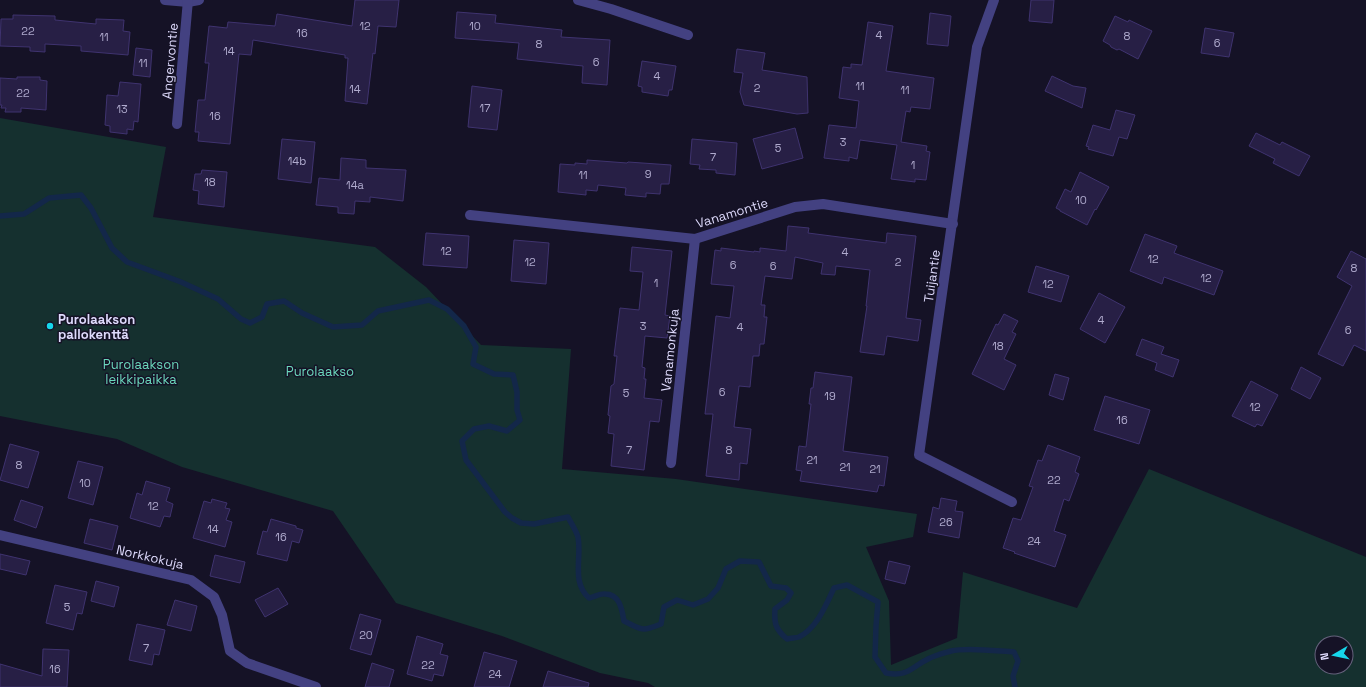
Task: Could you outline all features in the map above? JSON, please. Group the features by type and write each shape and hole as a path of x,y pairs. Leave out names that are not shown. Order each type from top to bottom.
{"street":[{"path":"165,0 199,0"},
{"path":"578,0 611,9 688,35"},
{"name":"Tuijantie","path":"994,0 977,47 953,224 919,454 1012,502"},
{"name":"Angervontie","path":"178,124 188,1"},
{"name":"Vanamontie","path":"470,215 695,239 795,207 823,204 953,224"},
{"name":"Vanamonkuja","path":"671,463 695,239"},
{"name":"Norkkokuja","path":"0,535 191,580 214,598 222,615 230,651 247,663 316,687"}],"green space":[{"name":"Purolaakso","path":"0,118 166,147 153,217 375,247 426,287 481,345 571,349 562,469 676,479 917,514 913,537 866,547 889,601 891,665 957,638 963,572 1077,608 1149,469 1366,557 1366,687 655,687 648,683 600,673 502,636 396,603 333,511 182,467 117,439 0,416"}],"building":[{"path":"355,0 399,0 396,27 378,26 367,104 345,101 348,58 345,58 345,55 253,40 251,55 239,54 230,144 198,141 199,132 195,132 198,100 205,100 209,63 205,63 209,26 227,28 228,22 275,26 277,14 352,26"},
{"path":"1031,0 1054,0 1052,23 1029,21"},
{"path":"457,12 496,15 495,23 562,30 561,37 610,40 607,85 582,83 583,66 517,59 519,43 455,38"},
{"path":"930,13 951,16 948,46 927,44"},
{"path":"13,15 55,16 55,20 96,24 96,19 124,20 123,31 130,32 128,55 81,51 81,46 45,44 45,52 30,51 30,47 0,46 1,19 13,19"},
{"path":"1115,16 1128,22 1129,20 1152,31 1138,59 1119,49 1117,50 1111,47 1103,41"},
{"path":"868,22 893,26 886,71 934,78 930,109 911,107 910,112 906,111 901,142 927,146 926,151 930,152 926,180 915,179 915,182 891,179 897,145 860,140 857,159 849,157 849,161 824,158 829,125 856,128 859,101 839,98 843,67 851,68 851,64 862,65"},
{"path":"1205,28 1234,33 1229,57 1201,53"},
{"path":"136,48 152,50 150,77 133,75"},
{"path":"737,49 765,53 762,70 807,77 808,113 797,114 744,105 740,92 743,73 734,72"},
{"path":"642,61 676,66 672,90 669,90 668,96 642,92 642,87 638,86"},
{"path":"1052,76 1073,86 1086,88 1082,108 1045,91"},
{"path":"17,77 40,77 40,80 47,81 46,110 21,108 21,112 5,112 6,108 1,108 0,78 17,79"},
{"path":"120,82 141,84 138,122 134,121 133,130 127,129 127,134 110,132 110,126 105,125 107,95 118,96"},
{"path":"472,86 502,90 497,130 468,127"},
{"path":"1116,110 1135,115 1127,139 1119,137 1113,156 1088,149 1089,147 1086,146 1093,125 1110,130"},
{"path":"795,128 803,158 762,169 753,139"},
{"path":"1256,133 1280,145 1282,142 1310,156 1299,176 1273,163 1275,159 1249,146"},
{"path":"282,139 315,142 311,183 278,179"},
{"path":"692,139 737,143 735,175 716,173 716,170 699,169 700,165 690,164"},
{"path":"341,158 366,160 366,168 406,170 403,201 370,197 370,202 355,201 354,214 338,213 338,207 316,205 319,178 340,180"},
{"path":"587,160 671,165 669,184 661,184 660,194 646,193 646,197 625,195 626,188 598,185 597,191 586,190 586,195 558,192 560,164 587,164"},
{"path":"202,170 227,172 224,207 198,204 199,191 193,190 195,174 201,174"},
{"path":"1080,172 1109,187 1087,225 1056,208 1065,189 1071,192"},
{"path":"788,226 809,228 808,233 886,243 887,233 916,236 906,318 921,320 918,341 887,336 884,355 860,352 867,306 870,270 836,266 835,275 821,274 823,263 795,257 792,279 765,276 761,305 765,305 764,317 767,317 764,344 760,344 759,356 753,356 750,387 739,386 734,427 751,429 747,464 740,463 739,480 706,476 713,414 705,414 716,316 730,318 734,286 711,284 715,250 721,251 721,248 760,252 760,248 786,251"},
{"path":"426,233 469,236 467,268 423,265"},
{"path":"1145,234 1177,246 1174,253 1223,271 1214,295 1164,277 1162,284 1130,271"},
{"path":"514,240 549,243 546,284 511,281"},
{"path":"632,247 672,251 665,315 670,316 667,338 645,336 642,367 645,368 644,379 646,379 644,398 662,400 659,422 650,421 644,470 611,466 614,434 608,433 610,416 608,415 611,386 614,384 617,356 614,356 620,308 639,310 643,272 630,271"},
{"path":"1351,251 1366,259 1366,351 1354,345 1343,366 1318,354 1352,286 1337,277"},
{"path":"1036,266 1069,276 1061,302 1028,292"},
{"path":"1099,293 1125,307 1105,343 1080,329"},
{"path":"1004,314 1018,321 1012,332 1016,334 1004,359 1016,365 1004,390 972,374 996,324 998,325"},
{"path":"1142,339 1164,347 1161,354 1179,360 1173,377 1155,370 1157,363 1136,355"},
{"path":"1301,367 1321,378 1310,399 1291,389"},
{"path":"815,372 852,377 843,451 888,457 884,486 879,485 877,492 800,481 802,471 796,470 799,446 806,447 811,404 809,404"},
{"path":"1055,374 1069,378 1063,400 1049,395"},
{"path":"1251,381 1278,395 1262,426 1257,424 1255,427 1232,416"},
{"path":"1105,396 1150,410 1139,444 1094,430"},
{"path":"10,444 39,452 28,488 0,480"},
{"path":"1048,445 1080,457 1075,472 1079,474 1069,501 1064,499 1054,531 1066,535 1055,567 1003,548 1013,518 1021,520 1033,487 1029,486 1038,460 1042,461"},
{"path":"78,461 103,467 93,505 68,498"},
{"path":"146,481 170,488 166,501 173,504 170,517 164,516 160,527 130,518 137,493 142,495"},
{"path":"941,498 957,501 955,511 963,512 959,538 928,532 933,507 939,509"},
{"path":"212,499 227,503 225,508 230,509 226,520 232,522 225,547 193,538 204,501 211,503"},
{"path":"21,500 43,507 36,528 14,520"},
{"path":"90,519 118,526 112,550 84,543"},
{"path":"271,519 296,526 296,528 303,530 299,543 292,541 287,561 257,554 263,531 267,532"},
{"path":"0,554 30,561 26,575 0,569"},
{"path":"215,555 245,562 240,583 210,576"},
{"path":"889,561 910,566 905,584 885,579"},
{"path":"96,581 119,587 114,607 91,601"},
{"path":"55,585 87,592 82,614 77,613 73,630 46,623"},
{"path":"278,588 288,604 265,617 255,600"},
{"path":"175,600 197,606 191,631 167,625"},
{"path":"360,614 381,620 371,655 350,649"},
{"path":"137,624 165,630 159,655 154,654 152,665 129,660"},
{"path":"417,636 443,644 440,654 448,656 443,676 434,674 432,681 407,674"},
{"path":"43,649 69,650 67,687 0,687 0,664 42,676"},
{"path":"484,652 517,661 509,687 474,687"},
{"path":"372,663 394,670 389,687 365,687"},
{"path":"548,671 589,683 588,687 543,687"}],"waterway":[{"path":"0,216 24,214 49,198 81,195 91,208 112,248 127,262 181,282 218,299 241,319 250,323 262,317 267,304 284,301 302,313 333,327 362,325 378,311 429,300 447,309 464,326 476,347 473,364 494,374 513,375 517,392 517,410 520,420 507,431 489,426 474,429 462,441 466,460 505,512 512,518 521,523 534,524 568,517 578,537 578,569 580,585 589,598 603,594 614,597 619,603 624,621 642,629 661,624 664,607 677,600 693,605 708,599 718,588 726,569 740,561 759,562 771,586 786,588 791,593 787,600 775,609 776,626 787,639 799,637 811,628 820,616 834,588 847,585 878,602 875,657 886,673 904,673 934,656 951,651 973,649 1014,652 1018,661 1013,676 1015,687"}],"place":[{"name":"Purolaakson pallokenttä","path":"50,326"}],"park label":[{"name":"Purolaakson leikkipaikka","path":"141,372"}]}
